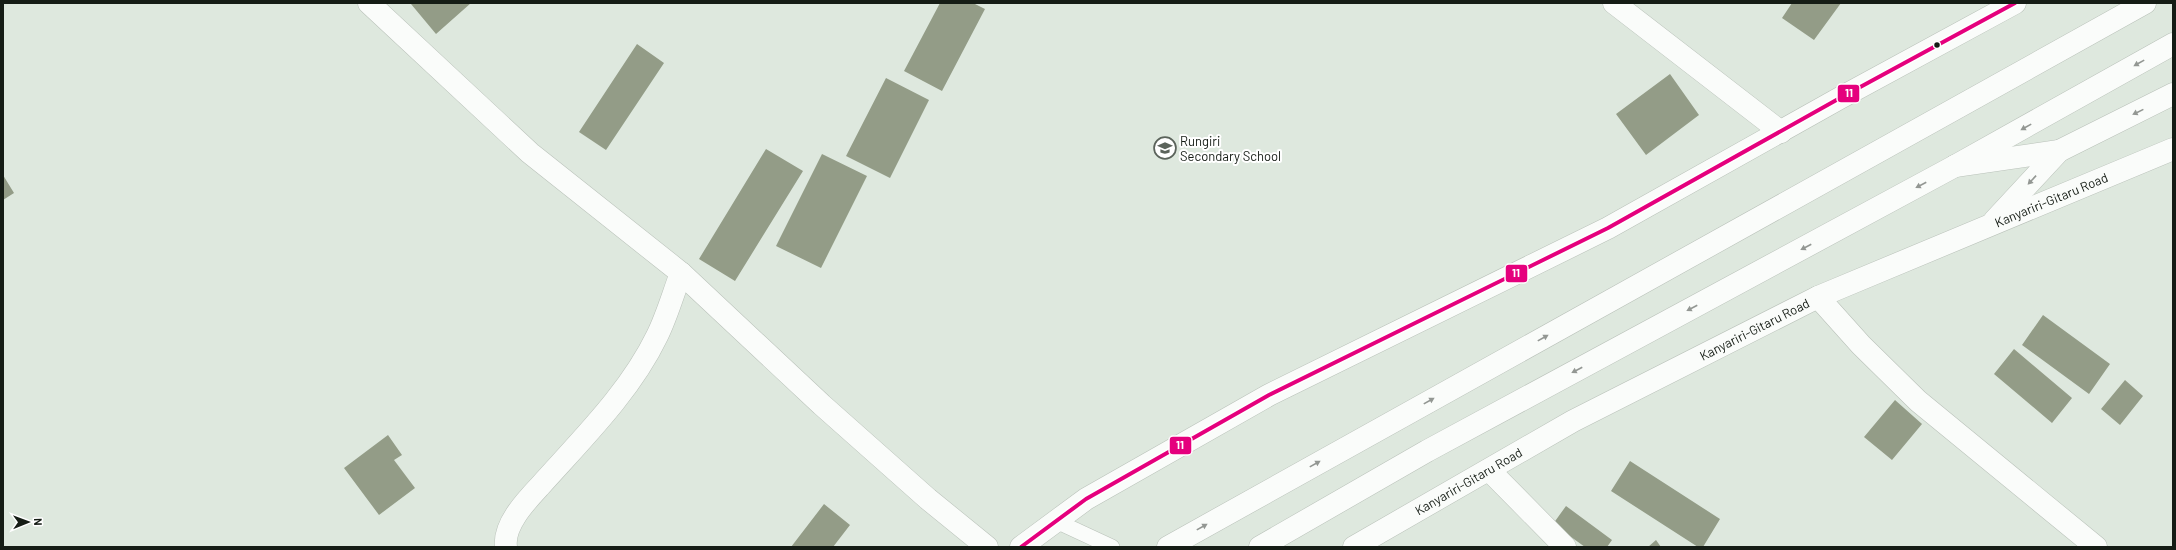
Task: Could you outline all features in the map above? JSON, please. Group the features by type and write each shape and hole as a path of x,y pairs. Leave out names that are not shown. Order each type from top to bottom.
{"main road":[{"path":"369,3 530,153 681,273 822,405 928,499 987,547"},
{"path":"1614,3 1781,132"},
{"path":"1021,547 1086,499 1269,395 1608,228 1781,132 1992,9 2015,3"},
{"path":"1168,547 2145,3"},
{"path":"1260,547 1427,451 1955,166 2173,44"},
{"path":"1955,166 2058,151 2173,94"},
{"name":"Kanyariri-Gitaru Road","path":"1354,547 1573,421 1818,297 2173,149"},
{"path":"1989,226 2058,151"},
{"path":"505,547 505,538 512,522 529,498 625,389 657,336 681,273"},
{"path":"1818,297 1861,344 1918,401 2096,547"},
{"path":"1489,470 1565,547"}],"lane":[{"path":"1056,521 1112,547"}],"building":[{"path":"471,3 436,34 411,4"},
{"path":"940,3 973,3 985,9 942,91 904,71"},
{"path":"1792,3 1841,3 1814,40 1782,18"},
{"path":"637,44 664,63 606,150 579,132"},
{"path":"1670,74 1699,115 1646,155 1616,114"},
{"path":"886,78 929,100 890,178 846,156"},
{"path":"766,149 803,171 735,281 699,259"},
{"path":"822,154 867,176 821,268 776,246"},
{"path":"3,175 14,193 3,200"},
{"path":"2043,315 2110,364 2089,394 2022,345"},
{"path":"2014,349 2072,398 2052,423 1994,374"},
{"path":"2125,380 2143,396 2120,425 2101,409"},
{"path":"1895,400 1922,424 1892,460 1864,437"},
{"path":"388,435 402,455 394,460 415,488 379,515 344,468"},
{"path":"1630,461 1720,519 1703,547 1698,547 1611,491"},
{"path":"824,504 850,525 833,547 791,547"},
{"path":"1566,506 1612,540 1607,547 1585,547 1553,524"},
{"path":"1656,540 1661,547 1648,547"}],"transit line":[{"name":"11","path":"1021,547 1086,499 1269,395 1608,228 1840,98 2015,3"}],"place":[{"name":"Rungiri Secondary School","path":"1165,148"}]}
